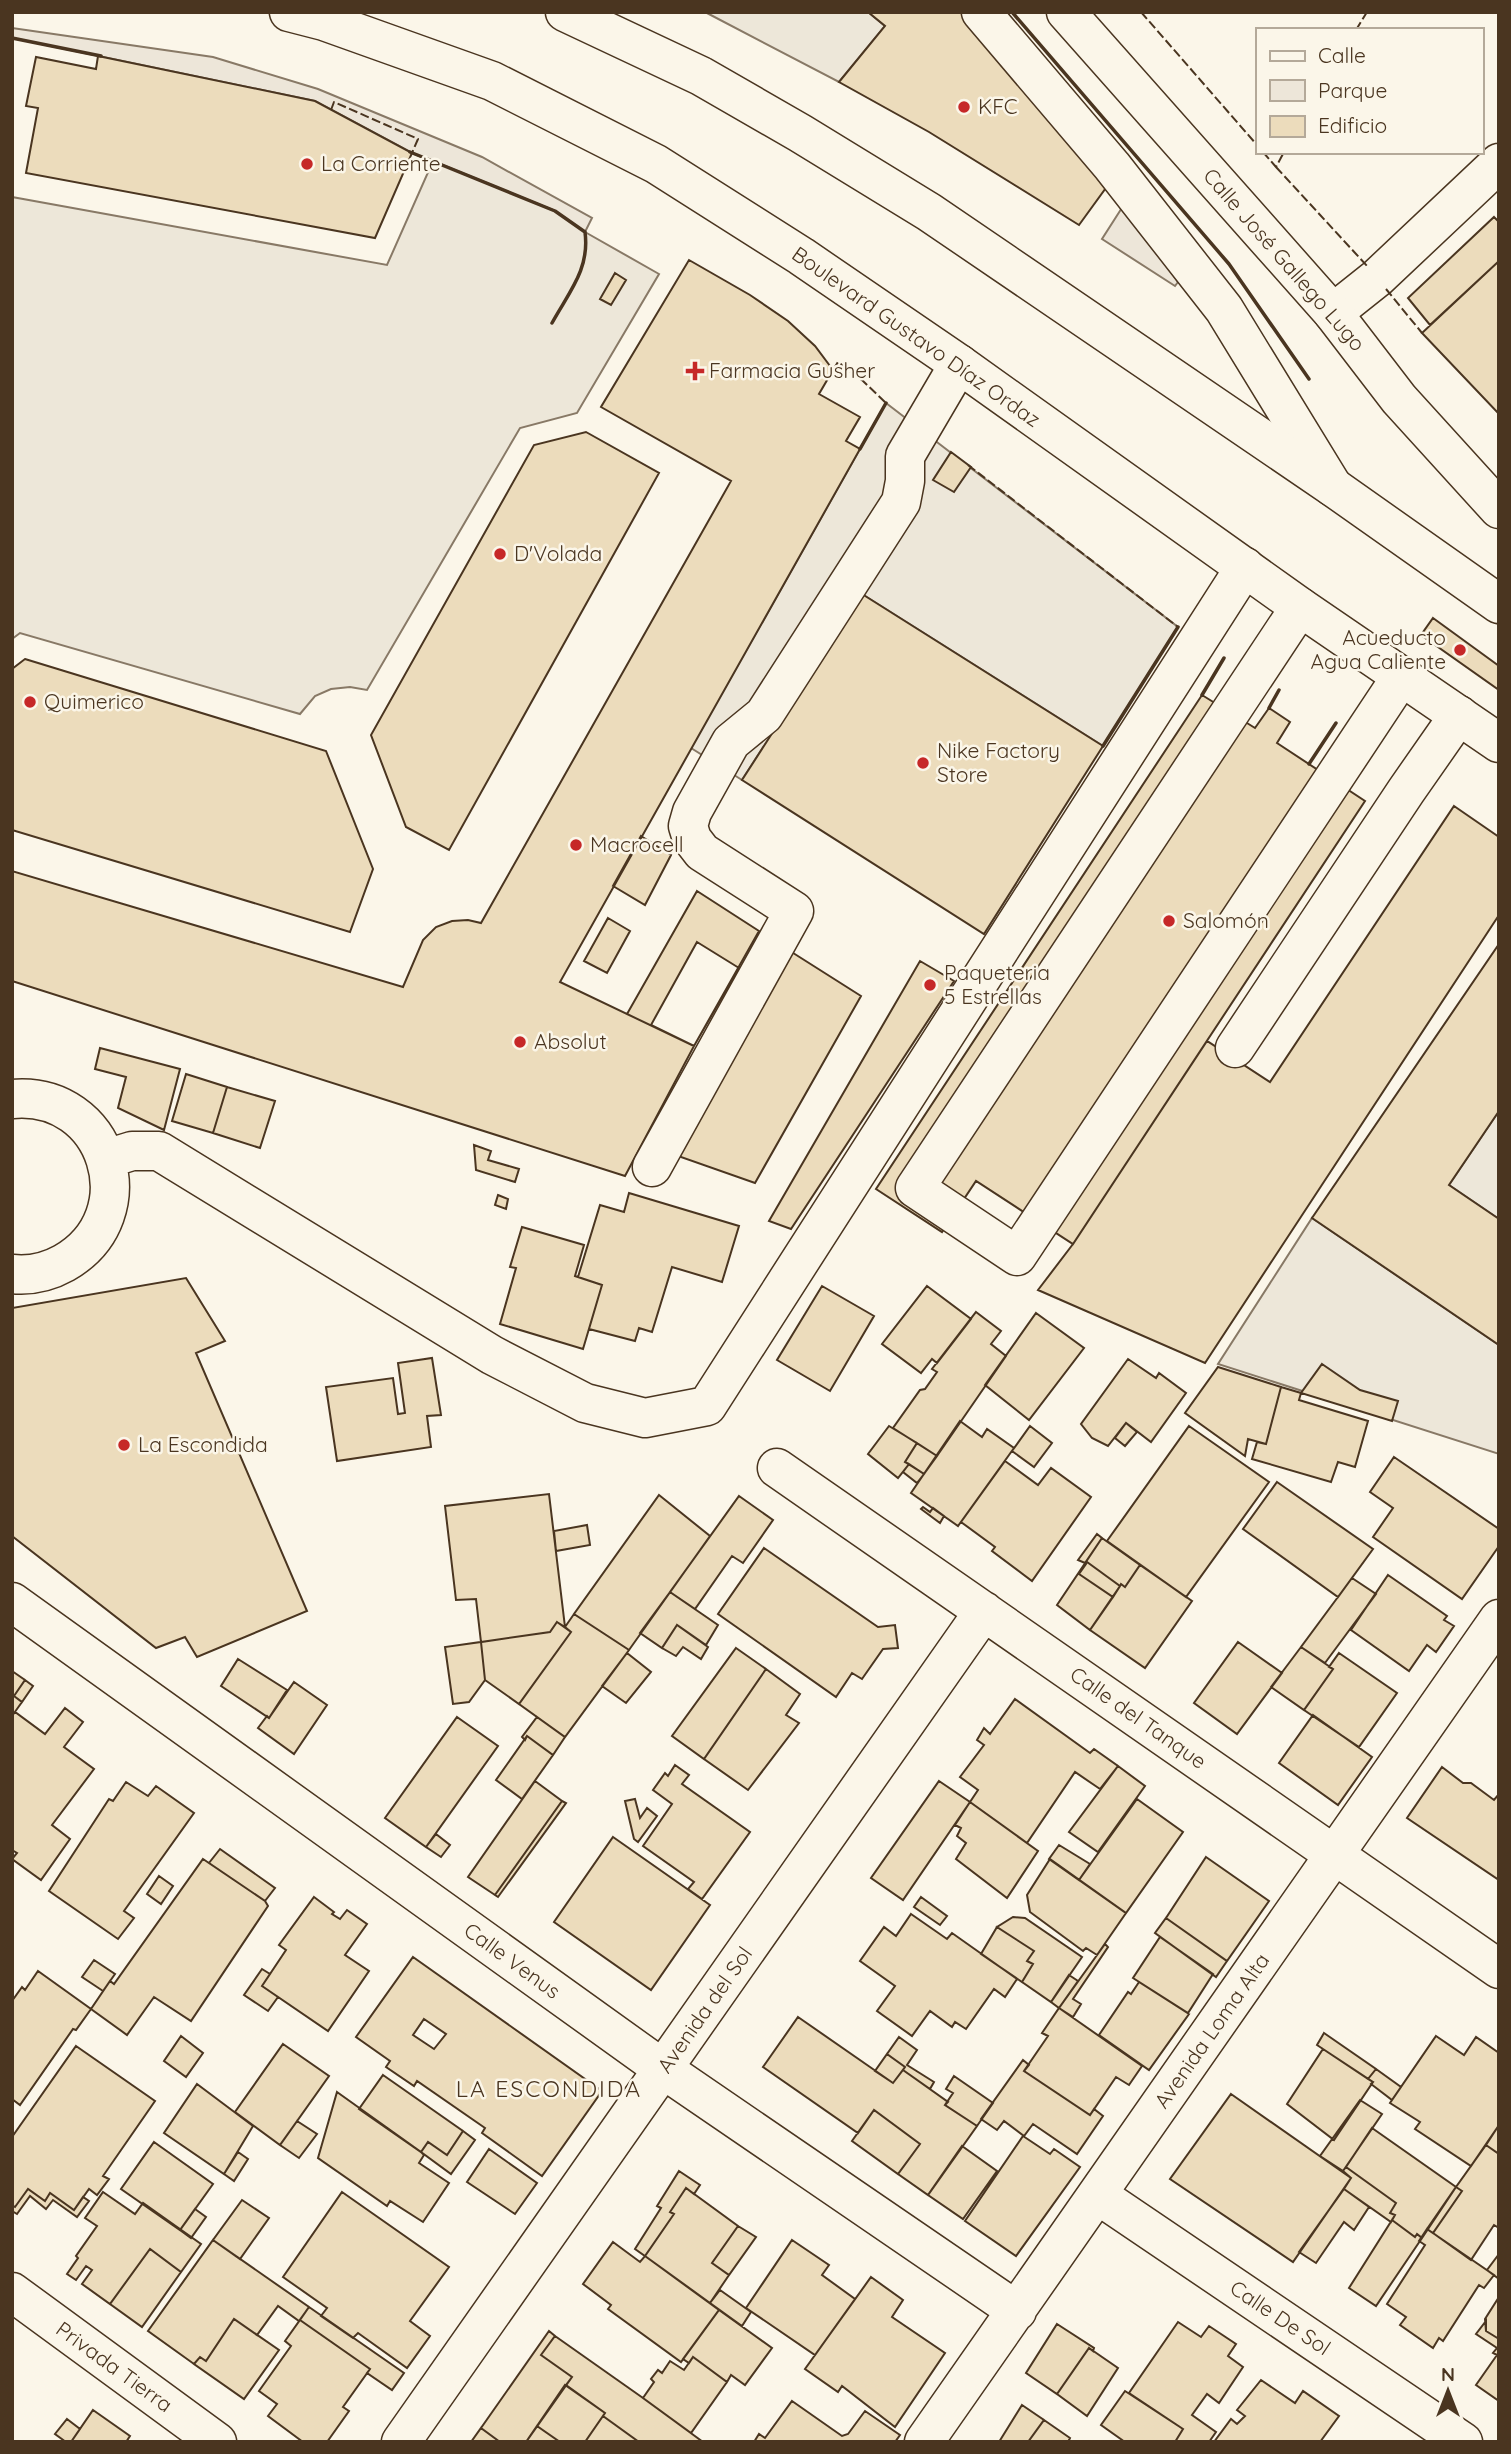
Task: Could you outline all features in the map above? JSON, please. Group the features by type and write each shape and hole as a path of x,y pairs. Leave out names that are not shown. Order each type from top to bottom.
{"street":[{"name":"Boulevard Gustavo Díaz Ordaz","path":"289,12 324,21 492,81 656,164 801,256 1300,607 1499,743"},
{"path":"565,12 701,76 929,212 1334,487 1499,604"},
{"path":"981,12 1112,166 1224,309 1334,487"},
{"name":"Calle José Gallego Lugo","path":"1066,12 1334,313 1399,399 1499,509"},
{"path":"1334,313 1377,278 1499,163"},
{"path":"652,1167 794,911 702,852 692,839 688,826 692,812 732,742 764,715 901,502 905,481 905,456 959,365"},
{"path":"106,1159 132,1150 159,1150 492,1355 585,1403 646,1418 708,1406 1245,567"},
{"path":"1300,607 915,1188 1017,1256 1401,677"},
{"path":"1235,1048 1459,715"},
{"path":"12,1099 28,1097 58,1105 83,1121 101,1145 111,1175 109,1205 97,1233 78,1255 51,1271 12,1274"},
{"name":"Calle del Tanque","path":"777,1468 1499,1969"},
{"name":"Calle Venus","path":"12,1602 663,2069 1017,2311"},
{"name":"Avenida del Sol","path":"401,2442 984,1611"},
{"name":"Avenida Loma Alta","path":"924,2442 1499,1619"},
{"name":"Calle De Sol","path":"1098,2194 1463,2442"},
{"name":"Privada Tierra","path":"12,2291 217,2442"}],"green space":[{"path":"12,28 213,57 318,89 482,157 592,218 585,232 555,211 412,153 315,101 12,38"},
{"path":"1125,203 1178,282 1175,286 1102,239"}],"shaded area":[{"path":"705,12 868,12 885,26 839,82"},
{"path":"433,161 555,211 585,232 659,274 577,413 520,428 367,690 350,687 331,689 315,696 300,714 20,633 12,639 12,197 387,265"},
{"path":"886,403 1178,627 1103,746 862,594 742,780 691,748"},
{"path":"1499,1111 1499,1219 1449,1185"},
{"path":"1312,1218 1499,1345 1499,1454 1218,1364"}],"building":[{"name":"KFC","path":"868,12 966,12 1108,185 1079,225 929,132 839,82 885,26"},
{"path":"98,56 315,101 412,153 375,238 26,173 38,108 26,106 36,57 96,69"},
{"path":"1494,217 1499,222 1499,261 1430,325 1408,298"},
{"path":"689,260 750,295 788,321 815,346 833,370 819,394 860,417 846,441 860,449 560,982 694,1046 625,1176 12,981 12,871 403,987 423,940 436,927 452,921 481,923 731,481 601,407"},
{"path":"1499,261 1499,414 1422,333"},
{"path":"615,273 626,280 611,305 600,299"},
{"path":"586,432 659,473 449,850 406,827 371,735 534,445"},
{"path":"951,452 971,467 954,492 933,480"},
{"name":"Nike Factory Store","path":"862,594 1103,746 984,934 742,780"},
{"name":"Acueducto Agua Caliente","path":"1433,618 1499,666 1499,690 1421,635"},
{"path":"25,659 326,751 373,869 350,932 12,830 12,669"},
{"name":"Salomón","path":"1202,695 1255,728 1269,708 1290,722 1277,743 1365,801 1073,1244 976,1181 942,1232 876,1189"},
{"path":"1454,806 1499,837 1499,915 1205,1363 1038,1290 1073,1244 1207,1041 1270,1082"},
{"path":"641,836 671,855 645,905 613,886"},
{"path":"697,891 759,931 694,1046 627,1014"},
{"path":"608,918 630,931 607,973 584,961"},
{"path":"697,942 739,968 694,1046 651,1025"},
{"path":"1499,944 1499,1111 1449,1185 1499,1219 1499,1345 1312,1218"},
{"path":"790,951 861,996 755,1183 678,1156"},
{"path":"920,961 954,981 791,1229 769,1221"},
{"path":"100,1048 180,1069 164,1130 118,1108 126,1077 95,1069"},
{"path":"186,1074 227,1087 213,1133 172,1121"},
{"path":"227,1087 275,1101 260,1148 213,1133"},
{"path":"474,1145 491,1151 488,1160 519,1169 515,1182 476,1170"},
{"path":"629,1193 739,1226 722,1282 672,1267 652,1332 639,1328 635,1341 589,1329 602,1285 578,1277 600,1205 624,1212"},
{"path":"498,1195 508,1199 506,1209 495,1205"},
{"path":"522,1227 584,1245 575,1276 602,1285 583,1349 500,1324 516,1268 510,1267"},
{"name":"La Escondida","path":"186,1278 225,1341 196,1353 307,1611 197,1657 185,1637 156,1648 12,1536 12,1308"},
{"path":"822,1286 874,1316 830,1391 777,1360"},
{"path":"927,1286 971,1319 937,1363 932,1359 921,1373 882,1344"},
{"path":"976,1312 1001,1331 991,1344 1006,1356 937,1456 893,1428 920,1390 925,1389 937,1372 932,1369"},
{"path":"1036,1313 1084,1348 1029,1420 985,1385"},
{"path":"432,1358 441,1415 427,1416 431,1447 337,1461 326,1387 393,1378 398,1414 405,1413 398,1363"},
{"path":"1128,1359 1156,1378 1159,1373 1186,1393 1151,1442 1126,1423 1108,1446 1092,1438 1081,1424"},
{"path":"1322,1364 1360,1390 1398,1401 1392,1421 1301,1393"},
{"path":"1218,1367 1281,1387 1266,1444 1248,1439 1245,1456 1185,1413"},
{"path":"1281,1387 1301,1393 1299,1400 1368,1421 1355,1467 1338,1462 1331,1482 1252,1459 1257,1442 1266,1444"},
{"path":"960,1421 982,1437 987,1429 1014,1448 958,1526 911,1493"},
{"path":"1126,1423 1137,1432 1125,1446 1115,1438"},
{"path":"889,1426 917,1443 905,1462 909,1464 898,1478 868,1454"},
{"path":"1030,1426 1052,1443 1034,1467 1012,1451"},
{"path":"1189,1426 1269,1482 1186,1597 1107,1541"},
{"path":"917,1443 937,1456 924,1474 905,1462"},
{"path":"1394,1457 1499,1529 1499,1546 1462,1599 1373,1537 1393,1508 1370,1492"},
{"path":"1005,1461 1038,1485 1051,1468 1091,1497 1032,1581 992,1551 995,1547 961,1522"},
{"path":"909,1464 924,1474 917,1483 903,1472"},
{"path":"1277,1482 1373,1549 1338,1597 1243,1529"},
{"path":"549,1494 565,1627 557,1622 550,1632 481,1642 476,1599 456,1600 445,1506"},
{"path":"659,1495 710,1536 629,1650 574,1614"},
{"path":"739,1496 773,1520 743,1563 732,1556 695,1609 670,1592"},
{"path":"923,1507 930,1512 933,1508 944,1516 940,1523 921,1509"},
{"path":"587,1525 590,1545 556,1551 554,1531"},
{"path":"1097,1534 1102,1538 1085,1563 1078,1560"},
{"path":"1102,1538 1140,1565 1125,1587 1087,1562 1079,1574 1113,1597 1090,1630 1057,1605"},
{"path":"764,1548 878,1627 895,1625 898,1648 883,1649 862,1679 852,1673 836,1697 718,1614"},
{"path":"1087,1562 1120,1586 1113,1597 1079,1574"},
{"path":"1140,1565 1192,1601 1145,1668 1090,1630 1121,1584 1125,1587"},
{"path":"1388,1575 1447,1616 1444,1620 1454,1626 1436,1652 1427,1645 1409,1671 1351,1630"},
{"path":"1352,1578 1376,1594 1325,1663 1301,1647"},
{"path":"670,1592 718,1625 706,1645 677,1625 662,1648 640,1633"},
{"path":"574,1614 629,1650 565,1737 519,1704 571,1632 565,1627"},
{"path":"557,1622 571,1632 519,1704 485,1680 481,1642 550,1632"},
{"path":"677,1625 708,1647 701,1659 683,1647 676,1656 662,1648"},
{"path":"481,1642 485,1680 469,1702 453,1704 445,1647"},
{"path":"1238,1642 1282,1673 1237,1734 1194,1703"},
{"path":"1301,1647 1333,1669 1304,1710 1271,1687"},
{"path":"736,1648 766,1669 704,1759 672,1736"},
{"path":"627,1653 651,1672 626,1703 602,1686"},
{"path":"1339,1653 1397,1693 1359,1747 1304,1710 1333,1669 1329,1667"},
{"path":"238,1659 287,1690 269,1718 221,1686"},
{"path":"766,1669 800,1694 786,1715 799,1723 748,1790 704,1759"},
{"path":"12,1671 25,1680 14,1696 22,1702 12,1716"},
{"path":"25,1680 33,1686 22,1702 14,1696"},
{"path":"294,1682 327,1705 294,1754 258,1728 267,1716 269,1718"},
{"path":"1015,1699 1090,1753 1094,1749 1118,1766 1100,1789 1075,1772 1027,1843 970,1802 978,1790 960,1777 984,1745 977,1740 984,1728 990,1734"},
{"path":"65,1708 83,1722 64,1747 94,1769 52,1825 70,1839 41,1880 12,1859 17,1853 12,1850 12,1716 15,1712 45,1734"},
{"path":"1313,1715 1372,1757 1338,1805 1279,1763"},
{"path":"457,1717 498,1746 426,1847 385,1818"},
{"path":"537,1717 565,1737 553,1755 527,1736 525,1740 522,1737"},
{"path":"527,1736 553,1755 522,1799 496,1780"},
{"path":"675,1765 689,1775 682,1784 750,1832 702,1899 688,1889 694,1882 643,1846 672,1804 653,1790 665,1773 668,1776"},
{"path":"1118,1766 1145,1786 1098,1852 1069,1832"},
{"path":"1442,1767 1463,1783 1471,1783 1494,1800 1499,1794 1499,1880 1407,1818"},
{"path":"535,1781 562,1801 495,1895 468,1877"},
{"path":"939,1781 970,1802 903,1900 871,1878"},
{"path":"126,1782 148,1796 156,1786 194,1813 124,1911 134,1918 118,1939 49,1891 109,1799 113,1801"},
{"path":"635,1799 640,1818 647,1808 657,1816 638,1842 634,1839 625,1801"},
{"path":"1137,1799 1183,1832 1126,1913 1079,1880"},
{"path":"562,1801 566,1803 498,1897 495,1895"},
{"path":"970,1802 1038,1851 1007,1898 956,1859 966,1843 957,1836 961,1828 955,1825"},
{"path":"436,1834 450,1845 441,1857 426,1847"},
{"path":"613,1837 710,1905 651,1990 554,1922"},
{"path":"1059,1845 1090,1864 1079,1880 1049,1859"},
{"path":"220,1849 275,1888 265,1901 209,1863"},
{"path":"1206,1857 1269,1901 1227,1961 1166,1918"},
{"path":"203,1859 265,1901 268,1906 191,2021 154,1997 127,2035 91,2009 110,1981 114,1984"},
{"path":"1050,1859 1126,1913 1097,1955 1086,1948 1083,1951 1030,1912 1027,1895"},
{"path":"159,1876 173,1886 161,1904 147,1894"},
{"path":"314,1897 340,1919 347,1910 367,1924 345,1955 369,1971 328,2031 262,1986 286,1950 279,1945"},
{"path":"921,1897 947,1916 940,1925 914,1907"},
{"path":"911,1914 947,1939 952,1933 1017,1979 1005,1997 994,1989 966,2029 955,2022 952,2027 930,2011 912,2036 877,2011 895,1986 860,1961 884,1927 896,1936"},
{"path":"1013,1917 1025,1918 1082,1957 1051,2002 1022,1982 1033,1964 1027,1961 1034,1951 997,1927"},
{"path":"1166,1918 1227,1961 1216,1977 1155,1933"},
{"path":"997,1927 1034,1951 1027,1961 1033,1964 1022,1982 981,1954"},
{"path":"1160,1937 1213,1974 1188,2013 1133,1978"},
{"path":"1105,1944 1108,1947 1073,1999 1081,2004 1073,2017 1059,2008"},
{"path":"413,1957 602,2091 542,2176 482,2133 485,2128 417,2081 414,2086 386,2067 390,2061 356,2037","holes":["424,2019 446,2034 434,2049 413,2035"]},
{"path":"94,1960 115,1974 103,1991 82,1977"},
{"path":"262,1969 270,1974 262,1986 278,1997 268,2011 244,1995"},
{"path":"38,1971 91,2009 76,2030 73,2029 20,2105 12,2099 12,2001 22,1987 25,1990"},
{"path":"1069,1975 1078,1981 1059,2008 1051,2002"},
{"path":"1139,1982 1189,2014 1149,2070 1099,2035 1128,1992 1131,1994"},
{"path":"1059,2008 1142,2066 1129,2085 1116,2077 1090,2115 1024,2071 1048,2036 1042,2033"},
{"path":"798,2017 893,2083 903,2070 948,2102 945,2105 977,2126 928,2195 898,2174 920,2144 874,2110 858,2133 763,2067"},
{"path":"1324,2033 1376,2069 1368,2079 1317,2045"},
{"path":"181,2036 203,2053 186,2077 164,2061"},
{"path":"1436,2036 1464,2055 1476,2037 1499,2053 1499,2125 1471,2166 1415,2129 1420,2122 1390,2103"},
{"path":"899,2037 917,2050 907,2065 934,2082 930,2089 903,2070 905,2067 887,2054"},
{"path":"283,2044 329,2076 280,2145 235,2112"},
{"path":"76,2046 155,2101 103,2176 109,2179 97,2195 89,2189 74,2210 50,2193 45,2201 28,2189 15,2207 12,2205 12,2137"},
{"path":"1323,2049 1373,2082 1334,2140 1287,2104"},
{"path":"887,2054 905,2067 893,2083 875,2071"},
{"path":"1023,2060 1029,2065 1024,2071 1090,2115 1094,2109 1103,2116 1077,2154 1033,2124 1024,2136 1004,2121 997,2130 981,2119"},
{"path":"1376,2069 1401,2087 1392,2100 1368,2079"},
{"path":"383,2075 463,2131 447,2155 428,2142 421,2152 359,2109"},
{"path":"954,2076 993,2103 977,2126 945,2105 953,2093 946,2089"},
{"path":"197,2084 253,2126 224,2174 164,2133"},
{"path":"337,2092 421,2152 424,2155 419,2163 449,2183 423,2222 390,2201 387,2206 318,2158"},
{"path":"1231,2094 1351,2178 1293,2262 1170,2179"},
{"path":"1360,2100 1382,2114 1343,2171 1320,2156"},
{"path":"874,2110 920,2144 898,2174 852,2141"},
{"path":"297,2121 317,2134 299,2158 280,2145"},
{"path":"1499,2125 1499,2154 1486,2145"},
{"path":"1372,2128 1456,2187 1422,2238 1417,2234 1415,2237 1392,2220 1395,2215 1390,2213 1396,2203 1346,2167"},
{"path":"463,2131 475,2140 451,2174 421,2152 428,2142 447,2155"},
{"path":"1023,2136 1050,2154 1054,2149 1080,2167 1016,2256 965,2221"},
{"path":"154,2142 213,2184 180,2230 121,2189"},
{"path":"1486,2145 1499,2154 1499,2228 1494,2225 1471,2260 1433,2233 1462,2191 1456,2187"},
{"path":"962,2146 997,2171 963,2219 928,2195"},
{"path":"489,2149 537,2183 515,2214 467,2182"},
{"path":"238,2152 248,2159 234,2181 224,2174"},
{"path":"1346,2167 1396,2203 1390,2213 1395,2215 1391,2222 1344,2189 1351,2178 1343,2171"},
{"path":"679,2171 700,2185 694,2194 686,2188 670,2212 674,2214 645,2256 635,2249 661,2208 657,2206"},
{"path":"1456,2187 1462,2191 1433,2233 1427,2229"},
{"path":"686,2188 738,2226 712,2263 729,2275 710,2303 645,2256 674,2214 670,2212"},
{"path":"28,2189 45,2201 50,2193 74,2210 83,2197 89,2201 77,2217 53,2200 46,2209 30,2196 17,2214 12,2211 12,2205 15,2207"},
{"path":"1344,2189 1369,2207 1354,2230 1344,2222 1316,2263 1299,2252"},
{"path":"103,2192 135,2214 143,2203 201,2244 181,2272 150,2249 110,2304 82,2284 92,2270 86,2266 76,2280 67,2274 97,2226 85,2218"},
{"path":"342,2192 449,2267 410,2321 430,2336 407,2368 358,2333 353,2338 321,2316 327,2308 283,2277"},
{"path":"242,2200 269,2218 240,2259 213,2240"},
{"path":"195,2209 206,2217 191,2238 180,2230"},
{"path":"1392,2220 1415,2237 1417,2234 1422,2238 1376,2306 1349,2288"},
{"path":"738,2226 756,2237 729,2275 712,2263"},
{"path":"1427,2229 1494,2275 1484,2288 1479,2285 1443,2341 1439,2338 1433,2348 1400,2325 1406,2317 1387,2304 1425,2245 1419,2241"},
{"path":"213,2240 309,2307 299,2321 278,2306 257,2335 234,2319 206,2361 200,2357 194,2364 148,2331"},
{"path":"792,2240 829,2265 822,2275 855,2299 815,2355 746,2308"},
{"path":"613,2242 640,2262 645,2256 719,2310 681,2362 608,2309 611,2305 583,2284"},
{"path":"150,2249 181,2272 142,2327 110,2304"},
{"path":"1499,2254 1499,2279 1487,2270"},
{"path":"871,2277 903,2300 892,2317 945,2353 895,2427 842,2386 838,2392 805,2369"},
{"path":"720,2290 751,2312 742,2326 710,2303"},
{"path":"1499,2297 1499,2339 1486,2331 1485,2319"},
{"path":"309,2307 404,2373 392,2390 367,2373 370,2369 300,2320"},
{"path":"719,2310 772,2348 745,2385 731,2375 727,2382 693,2357 689,2363 683,2359"},
{"path":"234,2319 279,2350 244,2399 194,2364 200,2357 206,2361"},
{"path":"300,2320 370,2369 343,2407 349,2411 327,2442 303,2442 268,2416 277,2404 259,2391 291,2346 285,2341"},
{"path":"1486,2321 1486,2331 1499,2339 1499,2401 1476,2385 1497,2355 1493,2353 1497,2348 1476,2334"},
{"path":"1178,2322 1201,2337 1209,2326 1236,2344 1228,2356 1243,2367 1219,2403 1207,2394 1192,2415 1216,2432 1209,2442 1175,2442 1183,2429 1129,2393"},
{"path":"1057,2324 1094,2348 1093,2351 1089,2348 1057,2394 1026,2373"},
{"path":"549,2331 555,2336 541,2355 572,2377 526,2442 500,2442 481,2428"},
{"path":"555,2336 703,2442 639,2442 566,2385 572,2377 541,2355"},
{"path":"1089,2348 1118,2368 1087,2416 1057,2394"},
{"path":"693,2357 727,2382 691,2433 643,2398 654,2382 651,2379 658,2370 662,2373 670,2361 684,2370"},
{"path":"1261,2380 1295,2403 1303,2391 1339,2416 1320,2442 1214,2442 1231,2419 1237,2424 1245,2416 1237,2410"},
{"path":"565,2385 605,2413 585,2442 560,2442 537,2426"},
{"path":"1125,2391 1183,2429 1175,2442 1125,2442 1101,2425"},
{"path":"792,2401 842,2436 848,2434 865,2411 900,2435 895,2442 754,2442 759,2434 765,2438"},
{"path":"1022,2405 1044,2420 1028,2442 999,2442"},
{"path":"93,2410 130,2436 126,2442 71,2442"},
{"path":"603,2416 639,2442 585,2442"},
{"path":"67,2419 80,2429 71,2442 66,2442 55,2434"},
{"path":"1044,2420 1070,2438 1068,2442 1028,2442"},
{"path":"537,2426 560,2442 526,2442"},
{"path":"481,2428 500,2442 471,2442"}],"fence":[{"path":"1141,12 1256,144"},
{"path":"1357,28 1367,12"},
{"path":"331,110 334,102 418,139 412,153"},
{"path":"1265,154 1276,167 1283,154"},
{"path":"1276,167 1368,267"},
{"path":"1386,289 1422,333"},
{"path":"833,370 838,362 886,403"},
{"path":"968,465 1178,627"}],"wall":[{"path":"1012,12 1229,264 1309,379"},
{"path":"12,38 101,56"},
{"path":"410,152 555,211 585,232 586,245 581,269 552,323"},
{"path":"860,449 886,403"},
{"path":"1103,746 1178,627"},
{"path":"1202,695 1224,658"},
{"path":"1269,708 1279,690"},
{"path":"1309,764 1336,723"}],"place":[{"name":"KFC","path":"964,107"},
{"name":"La Corriente","path":"307,164"},
{"name":"Farmacia Gusher","path":"695,371"},
{"name":"D'Volada","path":"500,554"},
{"name":"Acueducto Agua Caliente","path":"1460,650"},
{"name":"Quimerico","path":"30,702"},
{"name":"Nike Factory Store","path":"923,763"},
{"name":"Macrocell","path":"576,845"},
{"name":"Salomón","path":"1169,921"},
{"name":"Paqueteria 5 Estrellas","path":"930,985"},
{"name":"Absolut","path":"520,1042"},
{"name":"La Escondida","path":"124,1445"}],"district":[{"name":"LA ESCONDIDA","path":"549,2089"}]}
